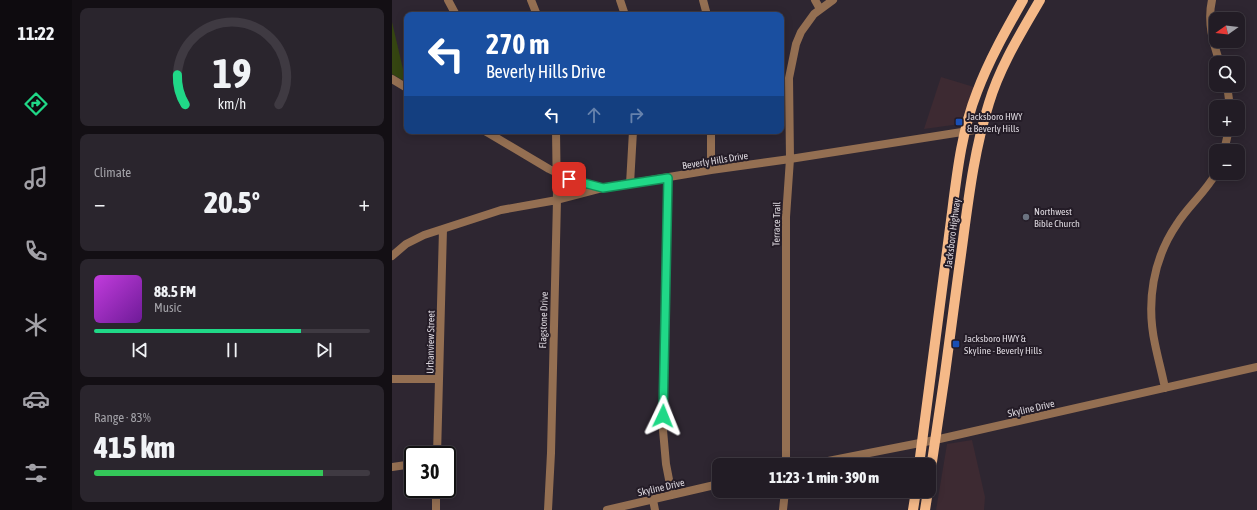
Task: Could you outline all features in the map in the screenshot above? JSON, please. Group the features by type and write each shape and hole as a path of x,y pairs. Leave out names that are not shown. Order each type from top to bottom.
{"main road":[{"name":"Jacksboro Highway","path":"920,458 943,277 965,130 976,93 992,57 1023,0"},
{"name":"Jacksboro Highway","path":"932,458 970,188 981,129 998,76 1022,30 1040,0"},
{"path":"943,277 958,280"},
{"path":"913,510 915,498"},
{"path":"925,510 927,498"}],"street":[{"path":"448,0 454,12"},
{"path":"531,0 536,12"},
{"path":"620,0 624,12"},
{"path":"703,0 706,12"},
{"path":"815,0 820,9"},
{"name":"Terrace Trail","path":"786,458 786,217 790,159 789,78 796,44 801,32 814,14 833,0"},
{"path":"1212,0 1210,29 1218,56"},
{"path":"392,79 404,86"},
{"name":"Beverly Hills Drive","path":"392,256 406,244 424,235 502,210 557,200 603,188 965,130 981,129"},
{"path":"490,134 569,179 603,188"},
{"name":"Flagstone Drive","path":"548,510 551,453 557,200 556,134"},
{"path":"630,184 633,134"},
{"path":"711,134 711,170"},
{"path":"668,178 663,430 665,456 672,495"},
{"path":"1165,388 1155,343 1152,319 1152,289 1157,263 1168,236 1211,180"},
{"name":"Urbanview Street","path":"437,446 443,229"},
{"name":"Skyline Drive","path":"843,458 935,440 1257,367"},
{"path":"392,379 439,379"},
{"path":"392,467 404,465"},
{"name":"Skyline Drive","path":"607,510 712,486"},
{"path":"436,498 436,510"},
{"path":"783,510 784,498"},
{"path":"653,500 655,510"}],"shaded area":[{"path":"941,77 974,87 960,124 924,129"},
{"path":"972,440 985,497 984,510 936,510 947,444"}],"green space":[{"path":"392,22 404,73 404,81 392,74"}],"place":[{"name":"Jacksboro HWY & Beverly Hills","path":"959,122"},
{"name":"Northwest Bible Church","path":"1026,217"},
{"name":"Jacksboro HWY & Skyline - Beverly Hills","path":"956,344"}],"route":[{"path":"569,179 603,188 668,178 663,416"}]}
